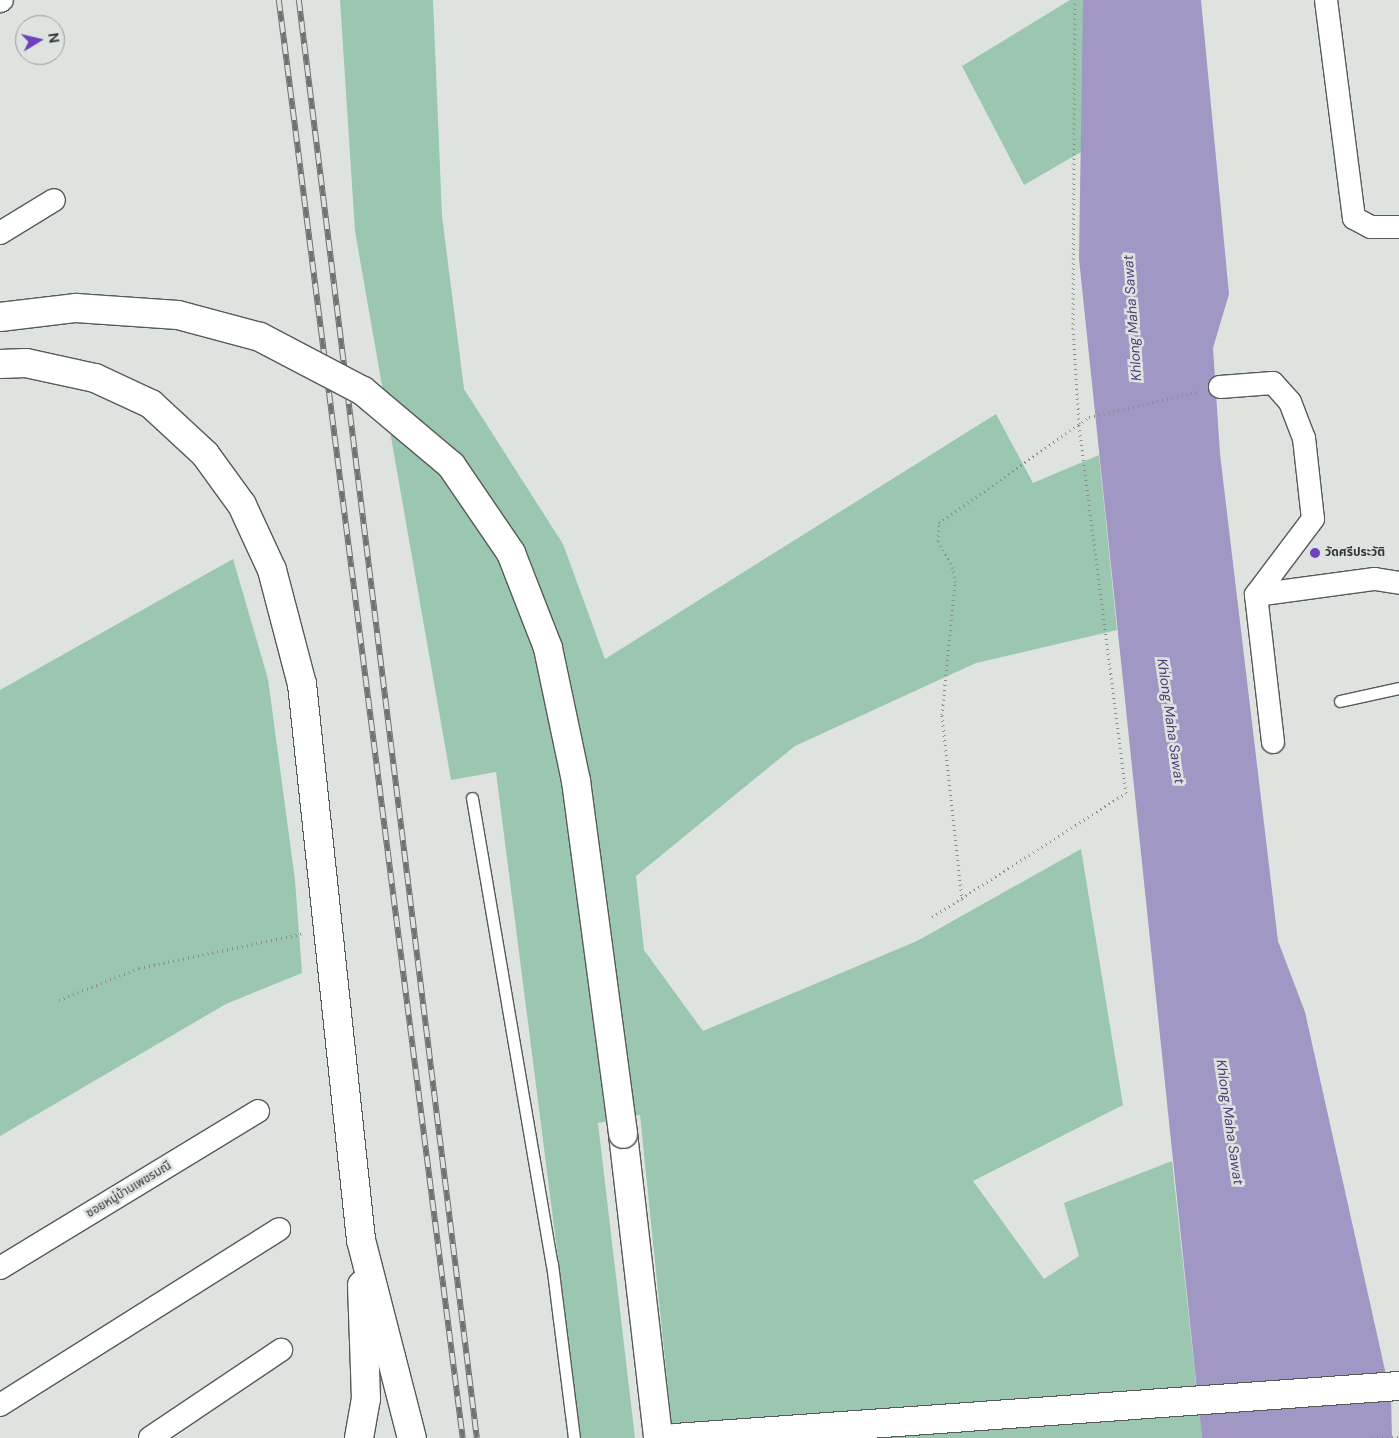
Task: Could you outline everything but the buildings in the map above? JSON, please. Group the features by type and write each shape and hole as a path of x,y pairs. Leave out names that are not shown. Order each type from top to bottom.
{"main road":[{"path":"0,317 76,308 178,315 260,337 363,391 451,465 511,553 548,648 576,781 623,1134 658,1438"},
{"path":"0,364 26,363 95,378 151,404 205,454 242,505 272,570 302,684 361,1240 366,1399 359,1438"},
{"path":"361,1240 412,1438"},
{"path":"675,1438 1399,1386"}],"street":[{"path":"1326,0 1354,218 1371,227 1399,226"},
{"path":"0,233 54,200"},
{"path":"1220,387 1273,383 1290,402 1304,438 1313,519 1256,595 1274,742"},
{"path":"1256,595 1375,579 1399,583"},
{"name":"ซอยหมู่บ้านเพชรมณี","path":"0,1268 258,1111"},
{"path":"0,1406 279,1229"},
{"path":"150,1438 281,1350"}],"lane":[{"path":"1340,701 1399,688"},
{"path":"472,798 552,1264 574,1438"}],"path":[{"path":"932,916 962,900 1126,793 1079,424 1073,328 1075,0"},
{"path":"962,900 942,714 955,582 936,532 939,523 1090,417 1220,387"},
{"path":"58,1000 139,968 329,930"},
{"path":"1372,1438 1399,1437"}],"green space":[{"path":"340,0 433,0 442,216 464,389 563,544 605,659 996,414 1033,483 1099,455 1117,630 976,663 795,746 636,876 644,950 703,1031 917,941 1081,849 1123,1105 973,1181 1044,1279 1079,1256 1064,1203 1172,1161 1202,1438 673,1438 640,1115 598,1123 635,1438 581,1438 496,772 451,780 355,231"},
{"path":"1070,0 1083,0 1085,13 1081,152 1024,185 962,66"},
{"path":"233,559 268,679 295,880 302,973 226,1004 0,1136 0,690"}],"water":[{"name":"Khlong Maha Sawat","path":"1083,0 1201,0 1229,294 1213,348 1220,454 1278,941 1305,1012 1391,1397 1392,1438 1202,1438 1079,259"}],"railway":[{"path":"279,0 463,1438"},
{"path":"299,0 477,1438"}],"place":[{"name":"วัดศรีประวัติ","path":"1315,553"}]}
